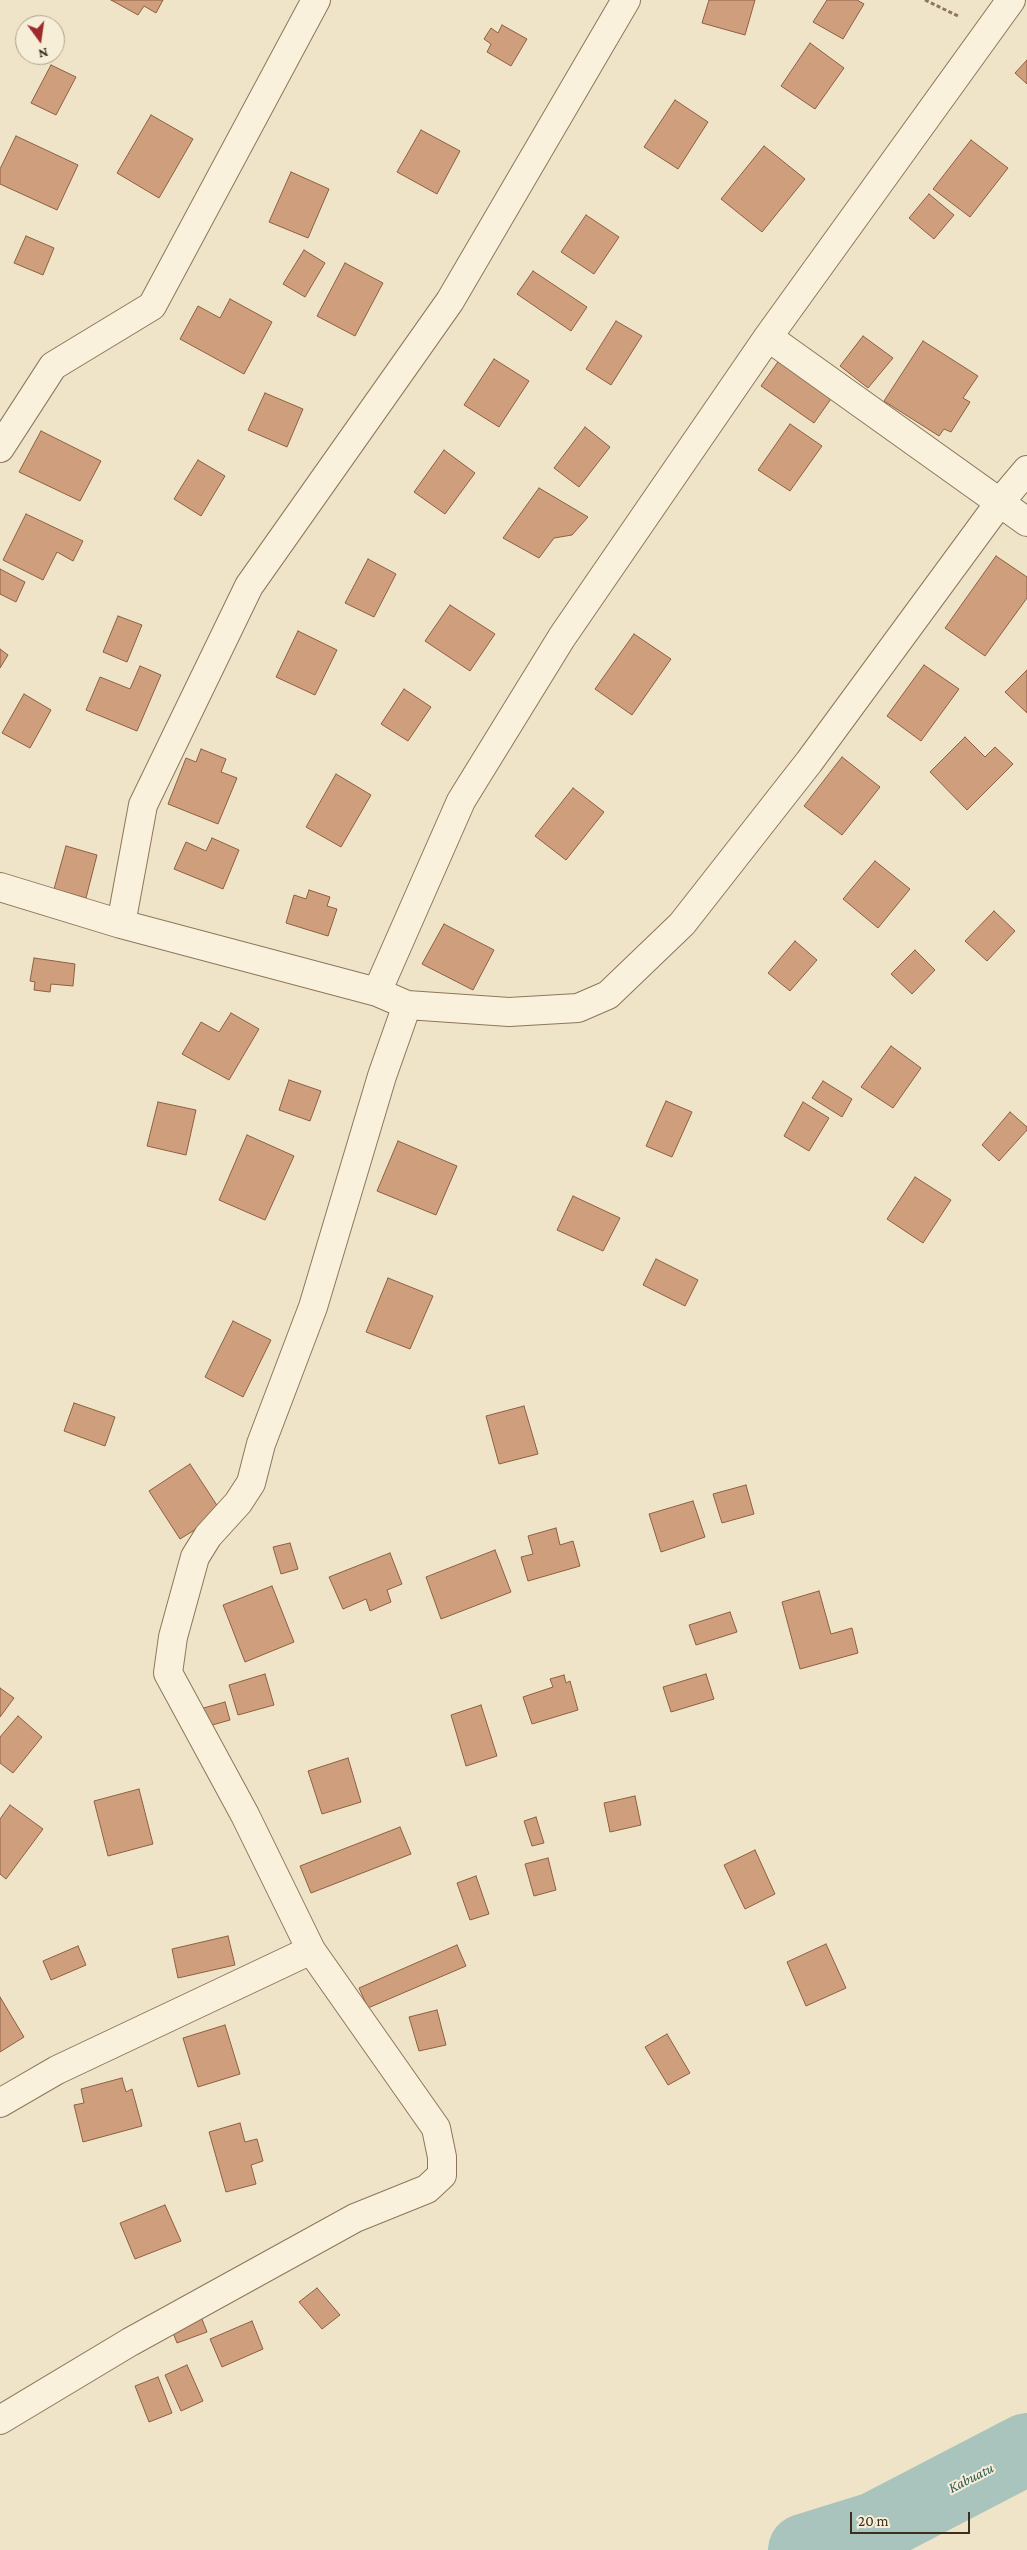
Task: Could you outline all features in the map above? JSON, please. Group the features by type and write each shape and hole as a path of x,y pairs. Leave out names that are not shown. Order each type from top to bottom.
{"street":[{"path":"0,448 53,366 152,306 316,0"},
{"path":"121,924 143,805 249,586 450,301 626,0"},
{"path":"377,992 461,801 562,637 768,337 1011,0"},
{"path":"768,337 1027,522"},
{"path":"0,887 121,924 377,992 407,1005 509,1012 550,1011 578,1008 608,996 682,924 809,762 1000,502 1027,470"},
{"path":"0,2420 130,2342 355,2218 427,2189 442,2175 442,2157 436,2128 312,1950 245,1815 168,1673 173,1637 194,1557 208,1536 238,1503 251,1482 261,1444 313,1307 382,1076 407,1005"},
{"path":"0,2103 56,2070 312,1950"}],"building":[{"path":"111,0 163,0 156,13 144,6 138,15"},
{"path":"709,0 755,0 745,35 702,23"},
{"path":"827,0 857,0 864,4 843,39 813,22"},
{"path":"502,25 527,39 511,66 487,52 491,44 484,39 491,28 498,33"},
{"path":"810,43 844,68 815,109 781,86"},
{"path":"1027,60 1027,84 1015,73"},
{"path":"51,65 76,77 56,115 31,103"},
{"path":"675,100 708,122 678,169 644,147"},
{"path":"151,115 193,139 159,198 117,173"},
{"path":"421,130 460,151 437,194 397,172"},
{"path":"16,136 78,165 57,210 0,184 0,169"},
{"path":"971,140 1008,168 970,217 933,189"},
{"path":"764,146 805,179 762,232 721,199"},
{"path":"291,172 329,189 308,238 269,222"},
{"path":"929,194 954,215 934,239 909,218"},
{"path":"586,215 619,237 594,274 561,252"},
{"path":"26,236 54,248 43,275 14,263"},
{"path":"304,250 325,263 305,297 283,284"},
{"path":"345,263 383,283 355,336 317,316"},
{"path":"533,271 587,307 571,331 517,294"},
{"path":"230,299 272,322 244,374 180,339 198,306 220,318"},
{"path":"616,321 642,336 611,385 586,369"},
{"path":"863,336 893,358 868,388 840,366"},
{"path":"923,341 978,376 963,398 970,402 951,432 944,429 939,436 884,401"},
{"path":"494,359 529,381 499,427 464,405"},
{"path":"780,359 833,396 814,423 761,386"},
{"path":"265,393 303,409 287,447 248,430"},
{"path":"790,424 822,446 790,491 758,470"},
{"path":"585,427 610,447 579,487 554,468"},
{"path":"41,431 101,461 80,501 19,472"},
{"path":"444,450 475,473 445,514 414,492"},
{"path":"198,460 225,476 201,516 174,499"},
{"path":"539,488 588,517 572,535 554,538 539,558 503,538"},
{"path":"26,514 83,541 73,561 57,552 43,580 3,560"},
{"path":"996,556 1027,577 1027,598 985,656 945,628"},
{"path":"368,559 396,574 374,617 345,603"},
{"path":"0,569 25,582 16,602 0,594"},
{"path":"450,605 495,634 470,671 425,641"},
{"path":"118,616 142,625 127,662 103,652"},
{"path":"298,631 337,650 315,695 276,677"},
{"path":"634,634 671,659 632,715 595,689"},
{"path":"0,649 8,655 0,668"},
{"path":"924,665 959,689 921,741 887,716"},
{"path":"140,666 161,675 137,731 86,710 100,677 130,689"},
{"path":"1027,670 1027,713 1005,692"},
{"path":"404,689 431,707 408,741 381,724"},
{"path":"24,694 51,710 30,748 2,733"},
{"path":"965,737 985,757 995,747 1013,764 967,810 930,772"},
{"path":"201,749 226,759 221,772 237,778 218,824 168,804 186,758 196,762"},
{"path":"842,757 880,787 842,835 804,806"},
{"path":"336,774 371,795 341,847 306,827"},
{"path":"573,788 604,812 566,860 535,836"},
{"path":"212,838 239,850 223,889 174,869 186,842 206,851"},
{"path":"66,846 97,855 86,898 54,889"},
{"path":"875,861 910,889 878,928 843,899"},
{"path":"309,890 330,897 327,906 337,909 328,936 286,923 294,895 306,899"},
{"path":"994,911 1015,931 987,961 965,941"},
{"path":"444,924 494,950 473,990 422,964"},
{"path":"795,941 817,960 790,991 768,973"},
{"path":"915,950 935,970 912,994 891,974"},
{"path":"34,958 75,964 73,986 51,984 50,992 34,990 35,982 30,981"},
{"path":"231,1013 259,1029 229,1080 182,1054 201,1022 219,1032"},
{"path":"891,1046 921,1068 893,1108 861,1087"},
{"path":"289,1080 321,1091 310,1121 279,1110"},
{"path":"823,1081 852,1099 842,1117 812,1098"},
{"path":"666,1101 692,1112 672,1157 646,1146"},
{"path":"158,1102 196,1110 186,1155 147,1146"},
{"path":"803,1102 829,1118 809,1151 784,1136"},
{"path":"1010,1112 1027,1127 1027,1130 999,1161 982,1145"},
{"path":"247,1135 294,1156 265,1220 219,1200"},
{"path":"398,1141 457,1166 436,1215 377,1191"},
{"path":"915,1177 951,1200 923,1243 887,1219"},
{"path":"573,1196 620,1218 603,1251 557,1230"},
{"path":"656,1259 698,1280 685,1306 643,1285"},
{"path":"388,1278 433,1296 410,1349 366,1332"},
{"path":"233,1321 271,1340 243,1397 205,1377"},
{"path":"74,1403 115,1417 105,1446 64,1431"},
{"path":"524,1406 538,1454 499,1464 486,1416"},
{"path":"190,1464 222,1513 180,1539 149,1491"},
{"path":"746,1485 754,1514 722,1523 713,1494"},
{"path":"693,1501 705,1537 661,1552 649,1514"},
{"path":"556,1528 560,1545 573,1541 580,1566 528,1581 521,1557 533,1554 528,1536"},
{"path":"290,1543 298,1569 281,1574 273,1547"},
{"path":"495,1550 511,1592 441,1619 426,1577"},
{"path":"390,1553 402,1584 387,1590 391,1602 370,1611 366,1599 343,1609 329,1577"},
{"path":"272,1586 294,1642 245,1662 223,1605"},
{"path":"819,1591 831,1634 852,1628 858,1653 800,1669 782,1602"},
{"path":"730,1612 737,1632 696,1645 689,1625"},
{"path":"265,1674 274,1705 238,1715 229,1685"},
{"path":"706,1674 714,1699 671,1712 663,1687"},
{"path":"564,1675 566,1683 570,1681 578,1710 532,1724 523,1697 553,1687 550,1679"},
{"path":"0,1688 14,1698 0,1717"},
{"path":"225,1702 230,1720 198,1729 193,1711"},
{"path":"481,1705 497,1756 466,1766 451,1715"},
{"path":"18,1716 42,1737 13,1773 0,1763 0,1737"},
{"path":"348,1758 361,1802 322,1814 308,1771"},
{"path":"139,1789 153,1844 108,1856 94,1801"},
{"path":"635,1796 641,1825 610,1832 604,1803"},
{"path":"10,1805 43,1829 6,1879 0,1874 0,1819"},
{"path":"536,1817 544,1843 532,1846 524,1821"},
{"path":"400,1827 411,1854 311,1893 300,1866"},
{"path":"755,1850 775,1894 745,1909 724,1865"},
{"path":"548,1858 556,1890 534,1896 525,1864"},
{"path":"476,1876 489,1914 470,1920 457,1883"},
{"path":"228,1936 235,1965 178,1978 172,1949"},
{"path":"826,1944 846,1988 806,2006 787,1962"},
{"path":"457,1945 466,1966 368,2008 359,1988"},
{"path":"78,1946 86,1965 51,1980 43,1961"},
{"path":"0,1997 24,2037 0,2052"},
{"path":"437,2010 446,2045 419,2051 409,2017"},
{"path":"225,2025 240,2074 198,2087 183,2038"},
{"path":"667,2034 690,2073 668,2085 645,2047"},
{"path":"122,2078 126,2092 132,2089 142,2126 83,2142 74,2105 84,2103 81,2089"},
{"path":"240,2123 245,2142 257,2139 263,2161 251,2165 256,2184 226,2192 209,2132"},
{"path":"165,2205 181,2241 135,2259 120,2223"},
{"path":"317,2288 340,2315 322,2329 299,2302"},
{"path":"200,2314 207,2332 177,2343 170,2325"},
{"path":"252,2321 263,2349 222,2367 210,2339"},
{"path":"187,2365 203,2401 181,2411 165,2375"},
{"path":"158,2377 172,2413 149,2422 135,2386"}],"waterway":[{"name":"Kabuatu","path":"804,2550 875,2528 1027,2449"}]}
